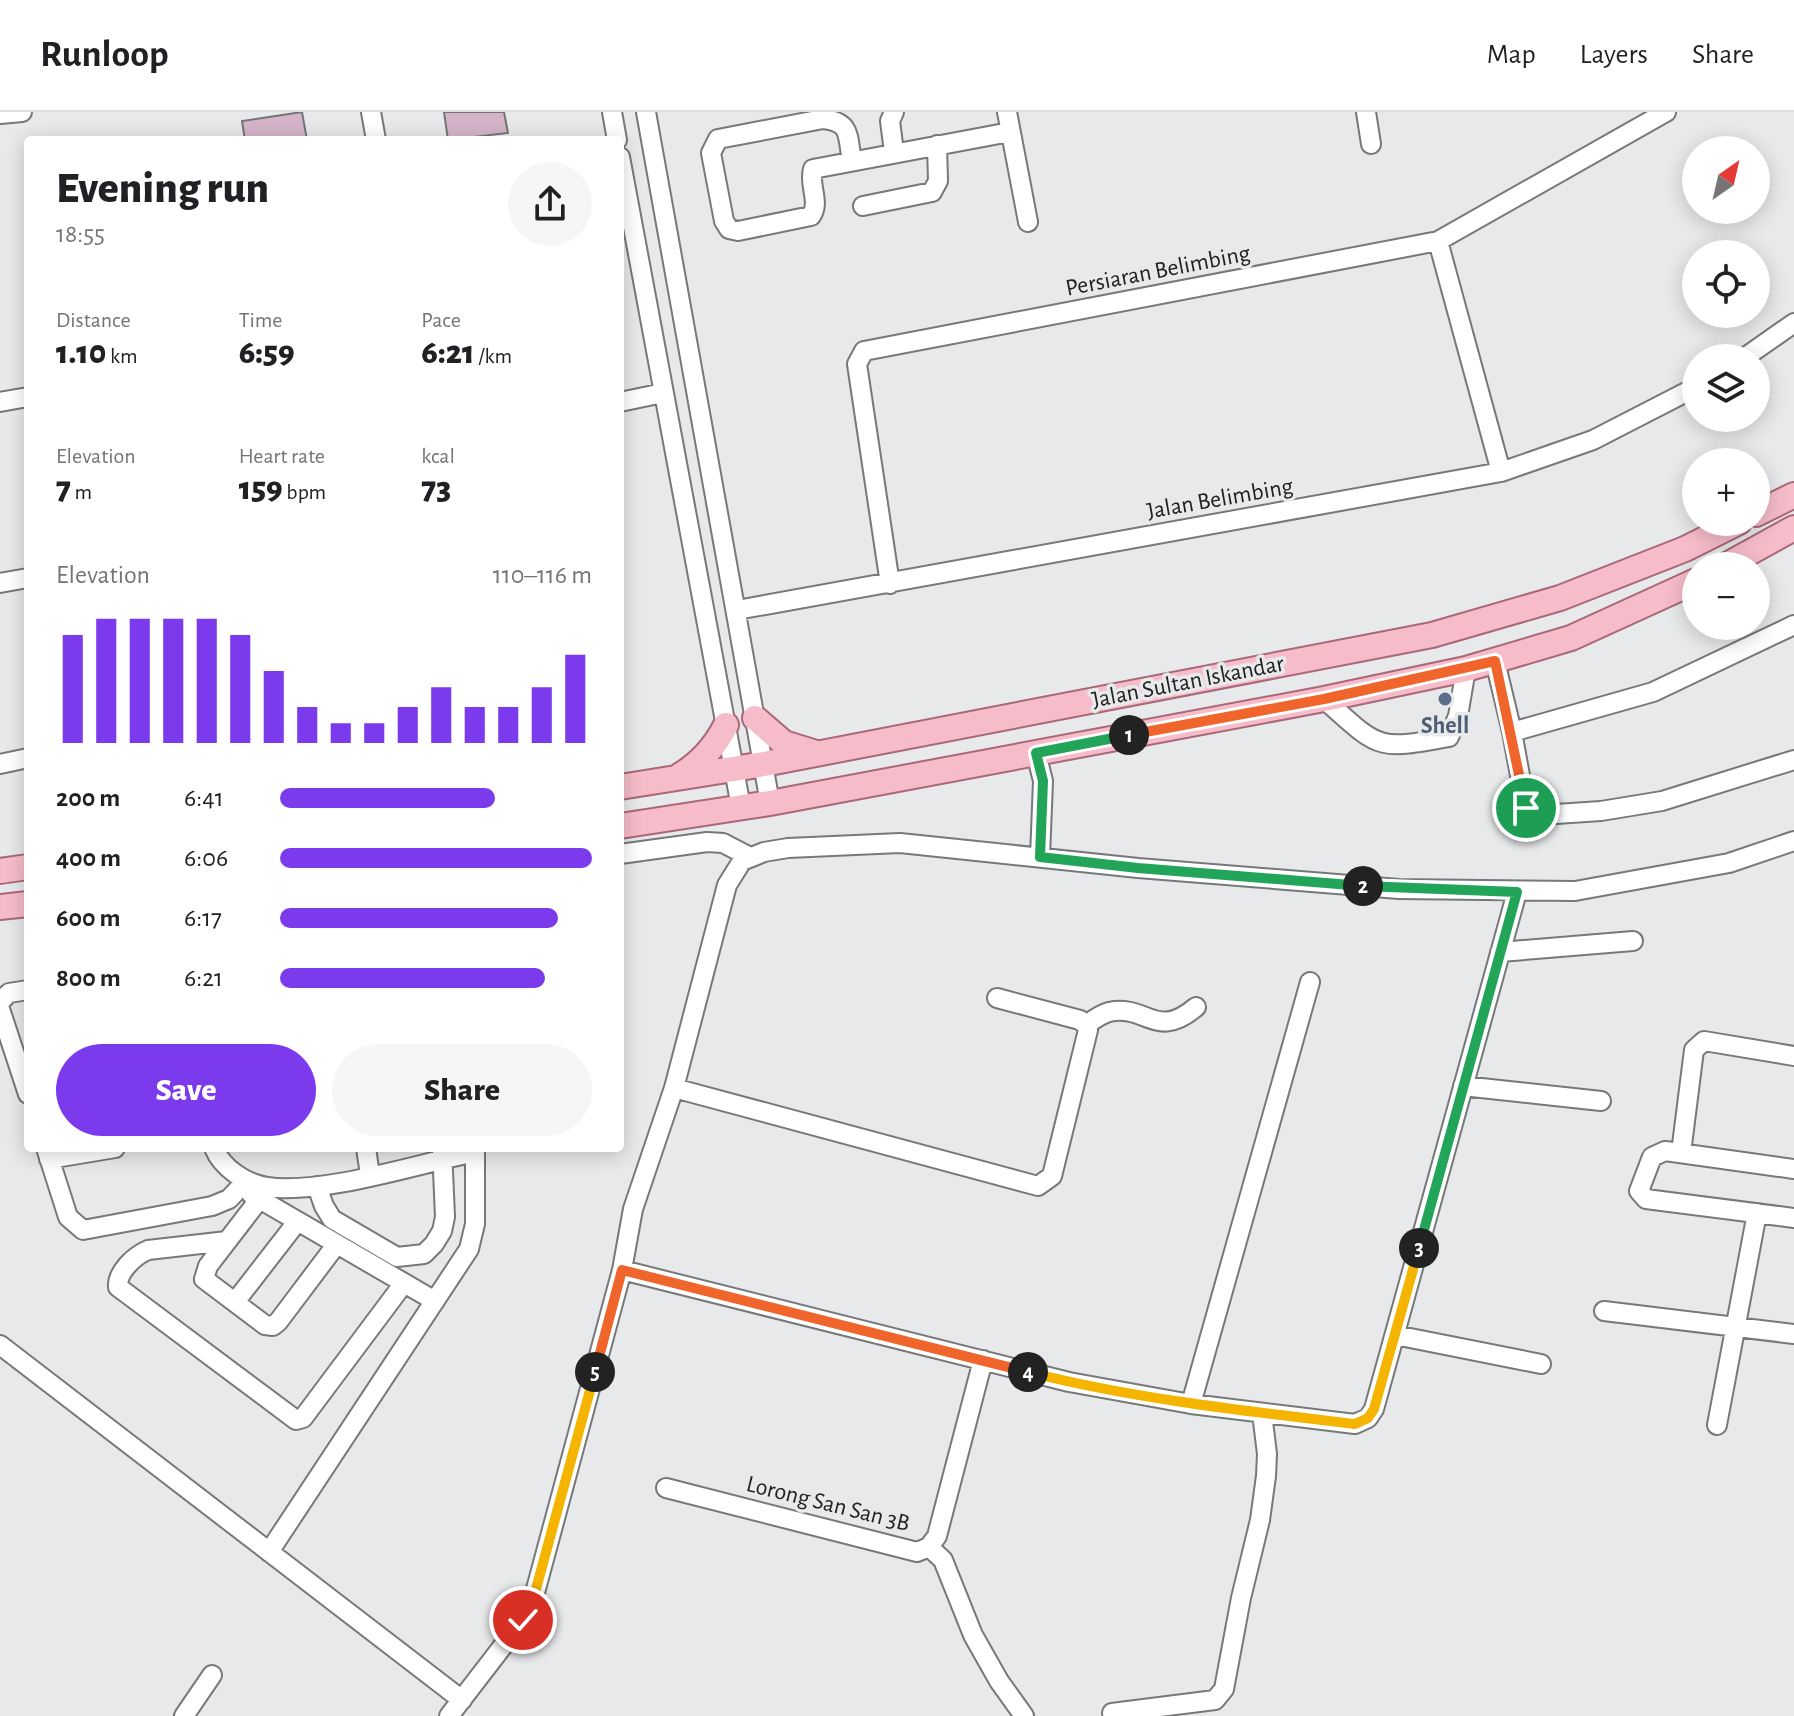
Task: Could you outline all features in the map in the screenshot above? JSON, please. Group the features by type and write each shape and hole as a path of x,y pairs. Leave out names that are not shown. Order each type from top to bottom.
{"main road":[{"path":"1770,507 1794,495"},
{"path":"1750,552 1794,528"},
{"name":"Jalan Sultan Iskandar","path":"624,786 764,764 1432,635 1560,598 1711,536"},
{"name":"Jalan Sultan Iskandar","path":"624,825 770,803 1324,699 1466,669 1571,638 1682,587"},
{"path":"755,718 784,743 820,753"},
{"path":"674,779 705,757 726,725"},
{"path":"0,871 24,868"},
{"path":"0,907 24,904"}],"street":[{"path":"0,114 22,112"},
{"path":"371,112 375,136"},
{"path":"612,112 616,136"},
{"path":"646,112 770,803"},
{"path":"894,112 890,121 894,152"},
{"path":"1007,112 1028,222"},
{"path":"1366,112 1371,144"},
{"name":"Persiaran Belimbing","path":"890,584 857,364 864,351 1438,241 1666,112"},
{"path":"852,161 846,126 839,121 823,119 718,139 711,153 724,221 729,229 738,231 811,216 816,205 811,178 813,169 1010,132"},
{"path":"863,206 932,192 938,181 937,145"},
{"path":"624,179 741,807"},
{"path":"1438,241 1501,472"},
{"path":"1764,344 1794,323"},
{"path":"624,401 663,393"},
{"name":"Jalan Belimbing","path":"737,610 1501,472 1593,440 1682,394"},
{"path":"0,402 24,398"},
{"path":"0,583 24,579"},
{"path":"1512,732 1653,692 1794,625"},
{"path":"1495,661 1526,808 1541,815 1601,811 1662,801 1794,760"},
{"path":"1324,699 1377,743 1389,746 1449,737 1458,716 1466,669"},
{"path":"1036,753 1043,781 1040,857"},
{"path":"0,764 24,759"},
{"path":"449,1716 523,1620 533,1600 622,1270 633,1209 674,1088 727,885 742,861 788,848 900,843 1138,868 1399,889 1575,891 1729,863 1794,841"},
{"path":"624,853 707,842 723,843 750,857"},
{"path":"622,1270 1069,1382 1191,1404 1355,1424 1368,1418 1374,1409 1517,892"},
{"path":"1500,952 1633,941"},
{"path":"1191,1404 1310,982"},
{"path":"0,1002 9,993 24,991"},
{"path":"674,1088 1038,1186 1052,1176 1088,1030 1080,1020 997,998"},
{"path":"1086,1025 1111,1011 1123,1011 1167,1023 1177,1021 1196,1007"},
{"path":"0,1009 24,1078"},
{"path":"1681,1153 1694,1050 1698,1044 1704,1041 1794,1056"},
{"path":"1463,1086 1601,1101"},
{"path":"1794,1169 1665,1151 1652,1157 1639,1191 1643,1197 1794,1218"},
{"path":"70,1152 48,1154 68,1217 83,1230 212,1206 229,1199 246,1181"},
{"path":"217,1152 225,1165 246,1181 267,1187 317,1186 370,1175 442,1154 445,1217 442,1231 424,1254 397,1257 332,1219 317,1186"},
{"path":"367,1152 370,1175"},
{"path":"269,1552 469,1249 473,1237 475,1152"},
{"path":"246,1181 249,1191 258,1201 435,1301"},
{"path":"258,1201 208,1266 204,1279 265,1325 273,1326 336,1245"},
{"path":"1717,1425 1757,1213"},
{"path":"235,1302 297,1222"},
{"path":"227,1241 140,1253 119,1278 118,1287 296,1420 303,1418 404,1283"},
{"path":"1604,1311 1794,1334"},
{"path":"1395,1335 1541,1364"},
{"path":"0,1345 462,1700"},
{"name":"Lorong San San 3B","path":"666,1488 917,1552 929,1547 937,1536 983,1360"},
{"path":"1112,1713 1215,1700 1224,1689 1260,1520 1267,1454 1262,1413"},
{"path":"929,1547 943,1560 973,1635 999,1681 1024,1716"},
{"path":"184,1716 212,1675"}],"building":[{"path":"302,112 306,136 244,136 242,121"},
{"path":"444,112 504,112 508,133 447,136"}],"place":[{"name":"Shell","path":"1445,699"}],"route":[{"path":"523,1620 533,1600 622,1270 1069,1382 1191,1404 1355,1424 1368,1418 1374,1409 1517,892 1399,889 1040,857 1043,781 1036,753 1324,699 1495,661 1526,808"}]}
